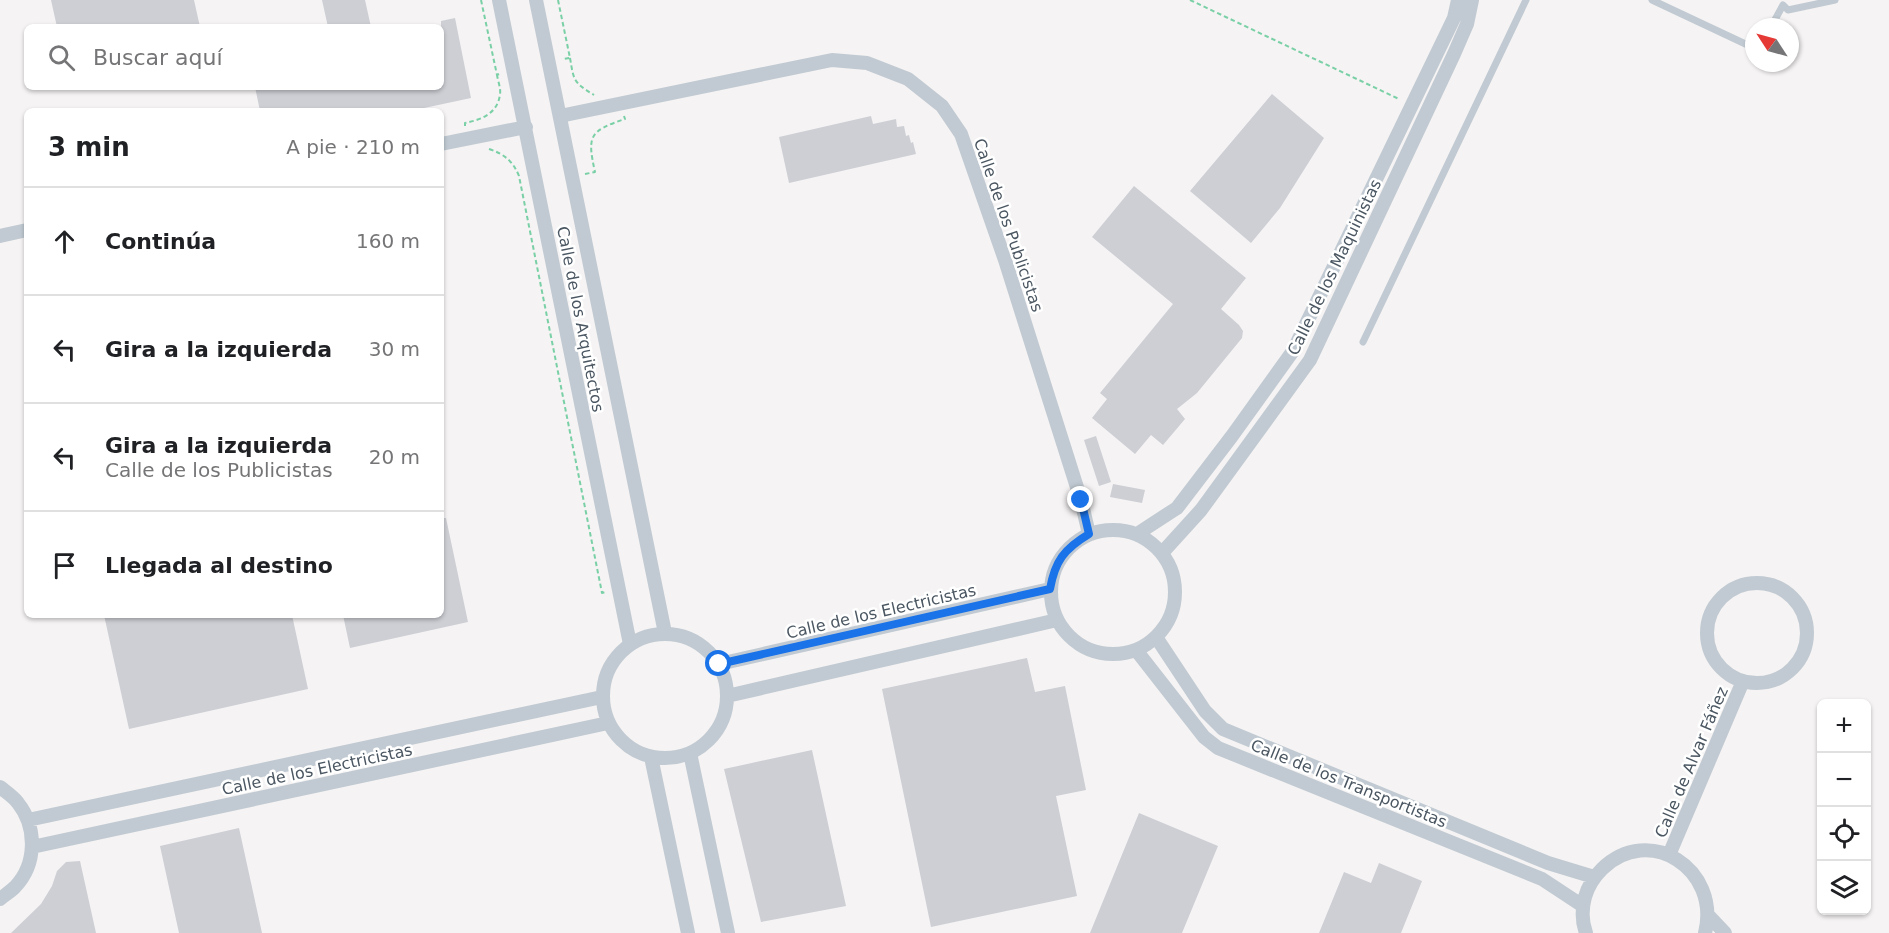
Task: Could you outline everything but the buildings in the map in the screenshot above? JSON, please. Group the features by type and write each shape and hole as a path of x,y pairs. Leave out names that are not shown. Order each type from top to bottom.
{"street":[{"name":"Calle de los Arquitectos","path":"499,0 630,644"},
{"name":"Calle de los Arquitectos","path":"537,0 665,633"},
{"name":"Calle de los Maquinistas","path":"1137,534 1177,508 1293,351 1454,18 1458,0"},
{"name":"Calle de los Maquinistas","path":"1162,553 1201,510 1310,360 1454,54 1467,24 1472,0"},
{"name":"Calle de los Publicistas","path":"560,117 832,60 867,63 908,79 942,106 961,134 1002,250 1081,500 1089,534"},
{"path":"444,143 526,127"},
{"path":"0,236 24,231"},
{"path":"1105,530 1121,530 1137,534 1151,542 1162,553 1171,569 1175,587 1174,605 1167,623 1156,637 1136,650 1118,654 1099,653 1082,646 1067,635 1057,620 1050,589 1053,572 1061,556 1074,543 1089,534 1105,530"},
{"path":"1757,582 1772,585 1788,593 1800,605 1807,622 1807,639 1802,656 1792,670 1777,679 1760,683 1743,681 1728,674 1713,656 1707,634 1709,618 1716,604 1727,592 1741,585 1757,582"},
{"name":"Calle de los Electricistas","path":"719,664 1050,589"},
{"path":"727,696 1057,620"},
{"path":"665,633 687,637 705,648 719,664 727,696 725,714 717,730 705,743 690,753 671,758 651,757 634,750 619,739 608,723 602,697 605,676 615,658 630,644 647,636 665,633"},
{"name":"Calle de los Transportistas","path":"1156,637 1205,711 1223,729 1548,863 1594,877"},
{"name":"Calle de los Transportistas","path":"1136,650 1204,737 1218,748 1542,879 1583,906"},
{"name":"Calle de Alvar Fáñez","path":"1669,855 1743,681"},
{"name":"Calle de los Electricistas","path":"28,820 602,697"},
{"name":"Calle de los Electricistas","path":"33,847 608,723"},
{"path":"690,753 728,933"},
{"path":"651,757 688,933"},
{"path":"0,787 17,801 28,820 33,847 22,877 16,886 0,898"},
{"path":"1586,933 1583,906 1587,890 1594,877 1609,862 1628,853 1649,850 1669,855 1685,865 1698,879 1706,896 1708,915 1705,933"},
{"path":"1708,915 1725,933"}],"lane":[{"path":"1363,342 1526,0"},
{"path":"1653,0 1745,44"},
{"path":"1776,18 1783,5 1788,10 1835,0"}],"path":[{"path":"468,139 465,123 485,118 497,104 500,94 481,0"},
{"path":"558,0 573,78 579,86 596,96"},
{"path":"1190,0 1412,106"},
{"path":"549,63 570,58"},
{"path":"497,75 514,71"},
{"path":"573,177 595,172 590,149 591,140 601,128 625,119 622,104"},
{"path":"488,148 499,152 515,166 602,593 619,590"},
{"path":"521,188 538,184"}],"route":[{"path":"719,664 1050,589 1053,572 1061,556 1074,543 1089,534 1081,500"}]}
